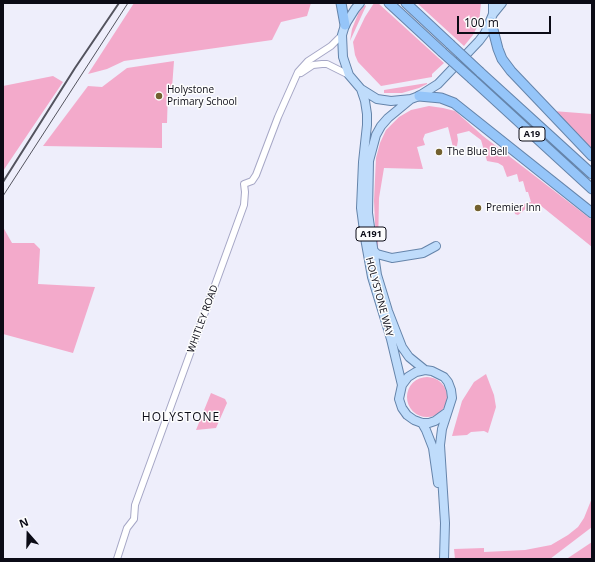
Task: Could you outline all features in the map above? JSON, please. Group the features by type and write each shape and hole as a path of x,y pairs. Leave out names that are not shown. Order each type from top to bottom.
{"highway":[{"path":"341,3 345,25"},
{"name":"A19","path":"389,3 592,189"},
{"name":"A19","path":"406,3 592,174"},
{"path":"492,18 498,49 502,59 511,71 592,156"},
{"path":"415,98 442,98 454,103 592,213"}],"main road":[{"path":"360,3 354,9 345,25 342,35 343,57 349,75 361,89 377,99 400,101 415,98"},
{"path":"492,18 493,3"},
{"name":"HOLYSTONE WAY","path":"444,559 445,523 440,445 442,428 452,398 451,390 448,382 438,374 425,370 409,357 396,335 377,275 373,250 368,213 369,160 376,136 382,126 397,110 433,88 447,74 479,41 502,3"},
{"name":"HOLYSTONE WAY","path":"361,89 367,110 362,202 365,238 372,277 391,339 402,385 400,399 402,408 407,415 422,423"},
{"path":"373,250 377,254 392,258 423,253 436,246"},
{"path":"402,385 416,372 425,370"},
{"path":"439,559 441,529 438,478 433,448 422,423 435,421 446,414"}],"street":[{"name":"WHITLEY ROAD","path":"116,559 127,528 134,519 135,505 244,205 246,192 244,184 252,181 256,175 298,72 305,64 331,46 342,35"},
{"name":"WHITLEY ROAD","path":"293,84 308,67 317,64 327,64 349,75"}],"shaded area":[{"path":"134,3 311,3 307,16 281,22 272,40 124,61 107,69 88,74"},
{"path":"374,3 378,3 444,63 432,74 432,77 381,86 358,62 355,55 353,42 365,17"},
{"path":"417,3 481,3 479,23 473,35 464,46"},
{"path":"365,5 366,6 350,41 352,29 356,19 359,12"},
{"path":"174,61 172,88 168,90 167,123 162,123 162,148 43,146 88,86 102,87 127,68"},
{"path":"53,76 63,82 3,171 3,86"},
{"path":"427,84 402,93 384,93 384,90"},
{"path":"429,106 455,111 483,136 592,220 592,247 540,205 529,206 518,215 515,214 514,207 531,202 523,181 519,182 517,174 507,177 503,166 498,163 487,161 481,140 469,131 457,134 457,146 453,147 448,127 425,134 423,139 425,145 417,147 423,169 384,168 379,198 378,248 376,243 374,201 376,158 380,143 386,130 399,117 411,110"},
{"path":"553,111 592,114 592,150"},
{"path":"3,227 12,243 34,243 40,249 38,284 95,287 73,353 3,334"},
{"path":"486,374 494,395 496,407 488,433 484,431 471,432 467,435 452,436 462,401 474,382"},
{"path":"431,377 438,380 444,386 447,397 446,405 438,414 431,417 423,417 416,414 408,405 407,393 410,386 419,378"},
{"path":"211,393 225,399 227,403 216,428 196,430"},
{"path":"592,498 592,527 550,559 455,559 454,549 484,548 484,552 525,550 551,545 578,527 584,518"},
{"path":"592,542 592,559 567,559 568,558"}],"tram line":[{"path":"3,196 128,3"}],"railway":[{"path":"3,182 75,68 119,3"}],"place":[{"name":"Holystone Primary School","path":"159,96"},
{"name":"The Blue Bell","path":"439,152"},
{"name":"Premier Inn","path":"478,208"}],"district":[{"name":"HOLYSTONE","path":"181,418"}]}
